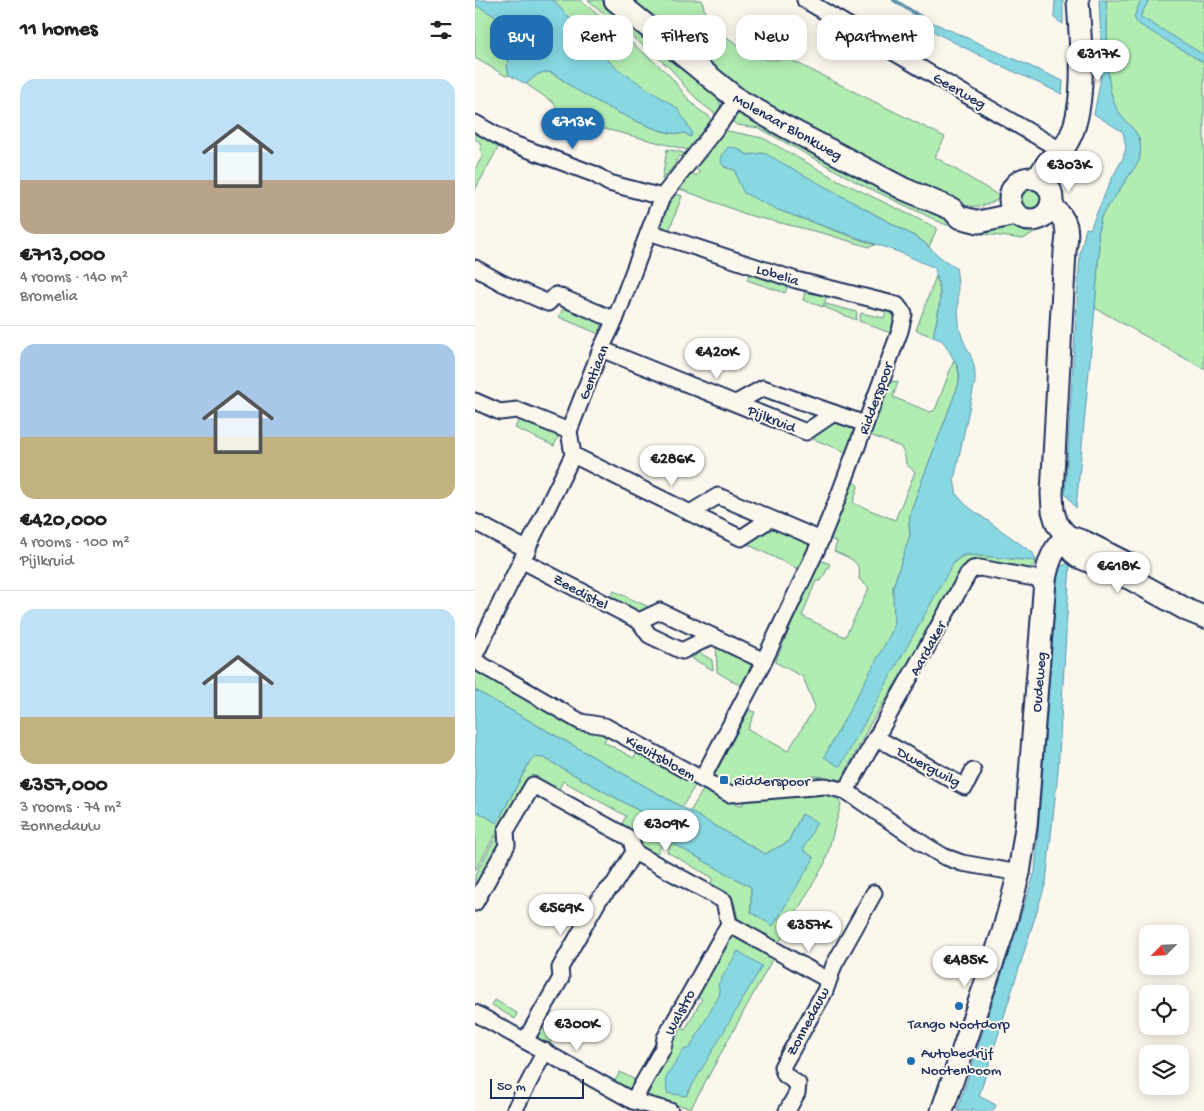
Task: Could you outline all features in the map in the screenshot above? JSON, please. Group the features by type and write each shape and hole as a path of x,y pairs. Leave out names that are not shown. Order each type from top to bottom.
{"main road":[{"name":"Molenaar Blonkweg","path":"615,0 737,99 896,184 952,209 985,211 1013,208"},
{"path":"1078,0 1081,63 1076,121 1062,151 1049,160 1045,197 1028,220 1013,208 1011,192 1017,183 1027,178 1045,197 1059,212 1067,226 1068,233 1065,251 1052,494 1053,511 1057,524 1067,536 1073,552 1079,557 1131,579 1189,611 1204,617"},
{"path":"1067,536 1085,542 1180,592 1204,609"},
{"name":"Oudeweg","path":"942,1111 1003,932 1019,873 1026,827 1045,580 1049,563 1059,543 1067,536"}],"street":[{"name":"Geerweg","path":"805,0 1062,151"},
{"name":"Gentiaan","path":"569,431 601,349 615,320 662,197 737,99"},
{"path":"475,123 508,142 594,174 609,183 662,197"},
{"name":"Lobelia","path":"649,232 796,280 897,305 904,314"},
{"path":"475,268 502,283 548,303 556,295 615,320"},
{"name":"Ridderspoor","path":"702,779 764,661 821,540 900,331 904,314"},
{"name":"Pijlkruid","path":"601,349 806,432 834,413"},
{"name":"Pijlkruid","path":"735,403 763,388 865,424"},
{"path":"475,401 500,412 517,410 569,431 573,455 475,655"},
{"path":"573,455 741,538 770,519"},
{"path":"690,513 718,496 821,540"},
{"name":"Zeedistel","path":"475,522 525,556 639,622 649,634 682,651 712,636"},
{"name":"Aardaker","path":"846,791 973,569 980,568 1045,580"},
{"path":"639,622 660,611 764,661"},
{"name":"Kievitsbloem","path":"475,661 581,722 605,726 729,794 825,786 846,791 943,856 962,863 1019,873"},
{"name":"Dwergwilg","path":"877,738 965,787 973,771"},
{"path":"475,903 507,845 506,831 533,785 631,839 634,852 614,884 600,898 560,968 561,978 525,1041"},
{"path":"634,852 724,901 729,924"},
{"name":"Zonnedauw","path":"787,1111 798,1088 797,1084 785,1075 782,1067 825,991 834,966 874,893"},
{"name":"Zonnedauw","path":"729,924 828,980"},
{"name":"Walstro","path":"633,1101 663,1048 665,1038 729,924"},
{"path":"475,1013 633,1101 650,1109 670,1111"},
{"path":"514,1111 545,1051"}],"green space":[{"path":"552,0 580,0 598,15 566,15"},
{"path":"588,0 601,0 619,15 606,15"},
{"path":"631,0 702,0 706,15 648,15"},
{"path":"1106,0 1204,0 1204,369 1095,308 1099,252 1098,232 1101,217 1139,161 1140,150 1138,136 1115,107 1111,97 1108,70"},
{"path":"475,5 493,15 490,15 490,60 509,60 507,66 509,75 506,76 475,58"},
{"path":"633,26 643,35 643,46 633,37"},
{"path":"726,37 736,43 736,60 791,60 945,137 935,157 1001,197 989,204 977,206 951,201 741,96 700,60 726,60"},
{"path":"633,44 643,52 643,60 652,60 656,63 671,77 698,109 710,117 711,120 688,150 605,129 556,108 554,103 526,84 539,74 549,72 575,89 630,118 661,131 675,134 685,133 690,137 607,60 633,60"},
{"path":"660,60 674,60 716,95 720,105 718,116 687,89 670,68"},
{"path":"741,113 966,224 1013,221 1023,225 1043,228 1023,239 977,233 944,224 860,184 759,128 737,125 730,120 734,115"},
{"path":"723,130 763,138 834,178 937,228 929,247 900,228 762,153 748,155 736,148 724,167 735,170 736,175 778,210 875,245 869,247 826,234 748,215 675,187 689,170 696,176 699,172 695,168 706,156 704,154"},
{"path":"475,131 499,146 475,190 475,169 482,157 480,142 475,139"},
{"path":"667,149 684,153 682,157 679,156 676,163 662,180"},
{"path":"1031,190 1038,193 1041,200 1038,207 1031,210 1024,207 1021,200 1024,193"},
{"path":"672,192 682,196 669,231 661,223 661,218 664,207"},
{"path":"750,271 786,284 785,293 747,280"},
{"path":"936,276 940,299 933,337 916,330"},
{"path":"806,288 828,293 823,307 803,300"},
{"path":"826,304 857,312 856,320 824,307"},
{"path":"564,306 606,323 601,335 559,317"},
{"path":"887,308 898,314 893,334 859,321 861,313 884,318"},
{"path":"954,360 959,373 958,386 911,510 910,535 893,587 894,624 891,633 960,558 970,555 1036,561 1035,564 1031,567 1020,569 966,571 869,726 842,780 815,776 757,784 727,785 714,776 749,710 755,712 748,729 788,751 815,707 803,677 775,662 820,560 830,564 821,581 816,581 802,616 845,637 869,588 859,579 858,568 853,560 834,551 837,542 830,539 852,480 858,486 853,503 895,520 915,472 906,464 901,447 870,435 891,381 898,382 893,397 930,412 935,410"},
{"path":"836,418 857,428 851,454 808,437"},
{"path":"519,419 559,435 554,446 515,428"},
{"path":"774,526 811,543 812,549 802,571 745,543"},
{"path":"614,591 651,608 640,615 609,601"},
{"path":"716,642 755,664 746,689 717,672"},
{"path":"700,653 712,660 713,670 691,658"},
{"path":"475,669 585,730 608,734 604,742 634,758 639,750 696,784 682,807 475,690"},
{"path":"535,757 544,758 652,818 661,837 665,839 655,857 641,849 621,826 626,816 563,781 558,791 533,777 503,827 502,843 475,892 475,875 496,837 495,835 475,871 475,810 497,823 530,761"},
{"path":"704,788 733,799 734,804 743,805 743,800 818,793 837,797 841,804 825,863 777,946 739,924 734,902 709,887 713,878 667,852 672,843 751,887 751,912 813,858 803,850 802,814 788,842 765,854 690,812"},
{"path":"730,935 773,958 691,1108 651,1099 648,1095 653,1083 650,1081 673,1042 673,1034 678,1026 685,1030 702,999 695,994"},
{"path":"495,1000 517,1013 515,1019 492,1005"},
{"path":"541,1027 555,1035 547,1047 537,1039 537,1033"},
{"path":"620,1072 637,1081 633,1088 624,1090 613,1084"}],"water":[{"path":"475,0 554,1 566,15 563,15 563,60 608,60 619,70 677,108 692,132 691,137 685,133 675,134 662,131 630,118 585,95 552,73 545,72 539,74 526,84 509,75 507,66 509,60 553,60 553,15 493,15 475,5"},
{"path":"1055,0 1063,0 1063,24 1054,18"},
{"path":"1099,0 1106,0 1108,70 1112,96 1120,115 1138,136 1140,150 1139,161 1101,217 1098,232 1099,252 1095,308 1076,508 1065,493 1080,254 1086,228 1090,229 1126,148 1123,132 1094,114 1102,60"},
{"path":"1141,0 1149,0 1141,17 1204,55 1204,63 1137,23 1134,17"},
{"path":"934,23 1063,81 1062,94 991,61 936,33"},
{"path":"728,147 736,148 748,155 766,154 921,240 956,268 960,330 972,359 975,372 975,381 954,480 957,495 967,506 1033,553 1036,561 963,555 954,562 840,767 824,757 891,633 894,624 893,587 910,535 911,510 960,377 958,367 945,344 933,337 940,298 935,268 901,253 778,210 744,193 735,170 721,163 722,156"},
{"path":"1070,563 1058,771 1046,882 979,1096 996,1105 993,1111 977,1111 972,1109 971,1111 957,1111 1035,872 1058,567"},
{"path":"475,690 765,854 788,842 802,814 817,822 803,850 814,858 773,926 751,912 751,887 661,837 652,818 544,758 535,757 530,761 497,823 475,810"},
{"path":"738,951 762,966 686,1096 667,1093 666,1078 683,1050 690,1048 720,994 718,985"}],"waterway":[{"path":"894,0 917,15"}],"place":[{"name":"Ridderspoor","path":"724,780"},
{"name":"Tango Nootdorp","path":"959,1006"},
{"name":"Autobedrijf Nootenboom","path":"911,1061"}]}
